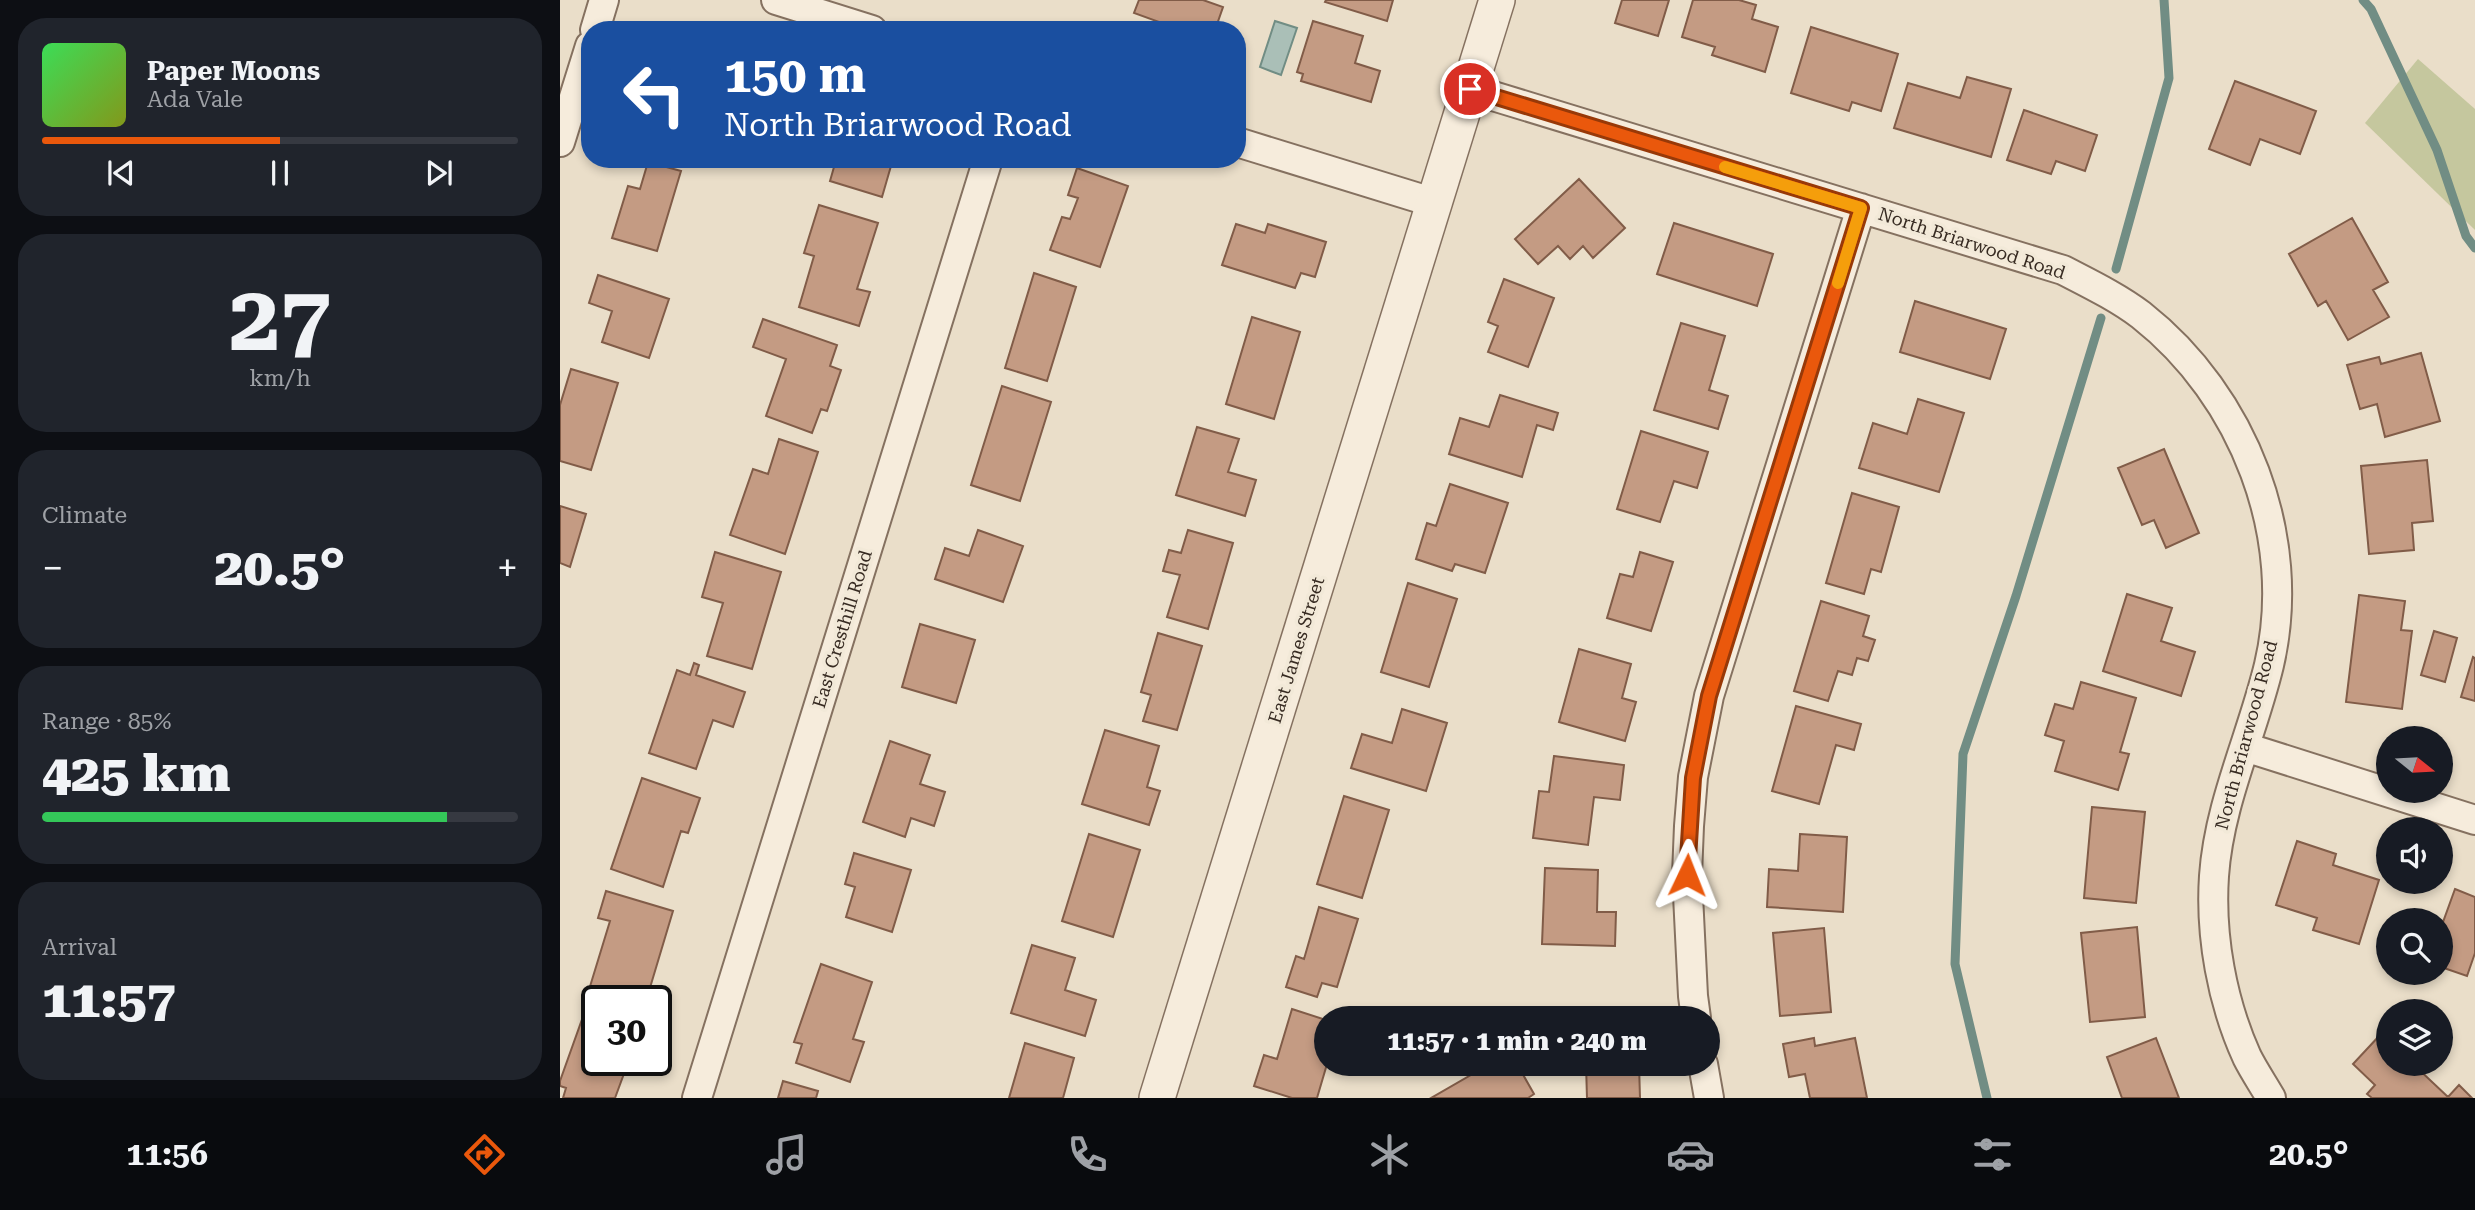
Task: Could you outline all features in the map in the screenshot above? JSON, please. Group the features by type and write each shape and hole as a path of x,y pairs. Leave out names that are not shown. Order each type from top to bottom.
{"street":[{"path":"598,21 604,0"},
{"path":"776,0 843,21"},
{"name":"East James Street","path":"1157,1098 1497,0"},
{"path":"560,142 581,75"},
{"name":"North Briarwood Road","path":"1470,89 2063,270 2106,292 2141,316 2173,344 2201,374 2226,410 2246,449 2262,493 2272,539 2276,582 2275,626 2269,665 2219,834 2214,877 2215,934 2224,988 2238,1036 2271,1098"},
{"path":"1246,145 1435,202"},
{"name":"East Cresthill Road","path":"697,1098 985,168"},
{"path":"1694,1006 1687,875 1689,826 1693,778 1709,696 1861,208"},
{"path":"2245,747 2475,820"},
{"path":"1705,1076 1709,1098"}],"green space":[{"path":"2418,59 2475,109 2475,230 2365,123"}],"shaded area":[{"path":"1275,21 1297,28 1281,75 1260,67"}],"building":[{"path":"1139,0 1203,0 1223,7 1218,21 1156,21 1134,13"},
{"path":"1393,0 1387,21 1325,2"},
{"path":"1622,0 1669,0 1658,36 1615,23"},
{"path":"1693,0 1739,0 1756,5 1752,19 1778,27 1765,72 1712,55 1715,47 1682,37"},
{"path":"1313,21 1363,36 1355,63 1380,71 1371,102 1301,81 1303,74 1297,72"},
{"path":"1811,27 1898,54 1881,111 1852,102 1849,111 1791,93"},
{"path":"1967,77 2011,89 1991,157 1894,128 1908,83 1960,98"},
{"path":"2235,81 2316,111 2300,154 2260,139 2250,165 2209,149"},
{"path":"2024,110 2097,135 2085,171 2056,161 2051,174 2007,160"},
{"path":"646,168 681,171 657,251 612,238 628,186 640,189"},
{"path":"834,168 890,168 882,197 830,181"},
{"path":"1077,168 1128,186 1100,267 1050,250 1062,217 1070,219 1078,198 1068,195"},
{"path":"1579,179 1625,228 1593,258 1583,246 1570,259 1558,246 1538,264 1515,239"},
{"path":"819,205 878,223 857,289 870,292 859,326 799,307 814,256 804,253"},
{"path":"2352,218 2388,282 2373,290 2389,317 2348,340 2326,301 2318,306 2289,254"},
{"path":"1674,223 1773,254 1757,306 1657,274"},
{"path":"1236,224 1265,233 1268,224 1326,242 1315,277 1301,273 1295,288 1222,265"},
{"path":"1034,273 1076,287 1047,381 1005,368"},
{"path":"598,275 669,299 649,358 602,342 612,311 589,303"},
{"path":"1504,279 1554,298 1528,367 1488,352 1498,326 1488,322"},
{"path":"1915,301 2006,329 1990,379 1900,352"},
{"path":"1252,317 1300,332 1274,419 1226,404"},
{"path":"763,319 837,345 830,366 841,370 827,411 821,409 812,433 766,416 786,359 753,347"},
{"path":"1681,323 1725,336 1709,390 1728,396 1718,429 1654,410"},
{"path":"2421,353 2440,421 2385,437 2377,404 2360,409 2347,365 2379,357 2381,364"},
{"path":"571,369 618,383 591,470 560,461 560,405"},
{"path":"1002,386 1051,402 1020,501 971,485"},
{"path":"1500,395 1558,413 1553,430 1537,425 1522,477 1449,454 1460,418 1489,427"},
{"path":"1918,399 1964,413 1939,492 1859,468 1873,423 1907,434"},
{"path":"1197,427 1239,439 1228,472 1256,480 1245,516 1176,495"},
{"path":"1641,431 1708,452 1697,488 1674,481 1660,522 1617,509"},
{"path":"779,439 818,452 785,554 730,535 753,469 768,474"},
{"path":"2164,449 2199,533 2166,548 2154,520 2142,525 2118,468"},
{"path":"2427,460 2433,521 2412,523 2414,550 2369,554 2361,466"},
{"path":"1450,484 1508,503 1485,573 1455,564 1452,571 1416,559 1427,523 1436,526"},
{"path":"1852,493 1899,507 1881,572 1871,569 1864,594 1826,583"},
{"path":"560,506 586,514 570,567 560,563"},
{"path":"978,530 1023,546 1003,602 935,579 945,548 969,556"},
{"path":"1188,530 1233,543 1208,629 1167,617 1180,575 1163,571 1169,550 1181,553"},
{"path":"715,552 781,572 752,669 707,656 723,603 702,597"},
{"path":"1640,552 1673,562 1651,631 1607,618 1620,574 1633,577"},
{"path":"1408,583 1457,599 1429,687 1381,672"},
{"path":"2127,594 2172,608 2161,641 2195,652 2181,696 2103,671"},
{"path":"2359,595 2405,601 2401,630 2412,631 2402,709 2346,702"},
{"path":"1821,601 1869,616 1863,636 1875,640 1868,661 1857,658 1852,675 1838,671 1828,701 1794,691"},
{"path":"920,624 975,640 956,703 902,687"},
{"path":"2434,631 2457,638 2445,682 2421,675"},
{"path":"1158,633 1202,646 1177,730 1143,721 1151,695 1141,692"},
{"path":"1579,649 1631,664 1622,698 1636,702 1625,741 1559,722"},
{"path":"2473,657 2475,658 2475,701 2461,697"},
{"path":"694,663 699,665 696,675 745,692 733,727 713,720 696,769 649,753 677,670 690,675"},
{"path":"2081,682 2136,698 2120,752 2129,754 2118,790 2055,771 2064,741 2045,735 2055,704 2073,709"},
{"path":"1796,706 1861,724 1854,750 1836,745 1819,804 1772,791"},
{"path":"1402,709 1447,723 1426,791 1351,768 1362,734 1392,743"},
{"path":"1105,730 1159,746 1147,787 1160,791 1149,825 1082,804"},
{"path":"890,741 930,755 920,784 945,792 934,826 911,818 905,837 863,822"},
{"path":"1554,756 1624,765 1620,800 1594,797 1588,845 1533,838 1539,791 1549,792"},
{"path":"642,778 700,798 688,833 681,831 663,887 611,869"},
{"path":"1344,796 1389,810 1362,898 1317,884"},
{"path":"2092,807 2145,812 2136,903 2084,898"},
{"path":"1089,834 1140,850 1113,937 1062,921"},
{"path":"1800,834 1847,837 1843,912 1767,907 1769,869 1798,871"},
{"path":"2297,841 2336,854 2333,865 2376,879 2376,890 2359,944 2313,930 2317,918 2276,905"},
{"path":"854,853 911,870 892,932 846,917 855,887 845,884"},
{"path":"1545,868 1598,870 1597,912 1616,912 1615,946 1542,944"},
{"path":"2455,889 2475,897 2475,953 2467,976 2453,971 2453,908 2448,908"},
{"path":"606,891 673,911 651,985 590,985 610,921 598,918"},
{"path":"1319,907 1358,919 1337,987 1322,983 1317,997 1286,987 1296,956 1304,959"},
{"path":"2137,927 2145,1017 2090,1022 2081,933"},
{"path":"1824,928 1831,1012 1780,1016 1773,933"},
{"path":"1032,945 1075,958 1065,990 1096,1000 1085,1036 1011,1013"},
{"path":"821,964 872,982 853,1039 864,1042 850,1082 796,1063 802,1044 794,1042"},
{"path":"1292,1009 1314,1016 1314,1076 1323,1076 1317,1098 1292,1098 1254,1086 1264,1055 1277,1059"},
{"path":"581,1022 581,1076 623,1076 615,1098 563,1098 566,1088 560,1086"},
{"path":"1814,1038 1815,1046 1855,1038 1867,1098 1810,1098 1805,1074 1789,1077 1783,1044"},
{"path":"2156,1038 2179,1098 2122,1098 2107,1057"},
{"path":"2376,1039 2376,1076 2426,1076 2448,1097 2459,1085 2472,1098 2372,1098 2367,1094 2375,1085 2353,1064"},
{"path":"1025,1043 1074,1058 1063,1098 1009,1098"},
{"path":"1469,1076 1524,1076 1534,1094 1528,1098 1431,1098"},
{"path":"1586,1076 1639,1076 1640,1098 1587,1098"},
{"path":"783,1081 818,1091 816,1098 778,1098"}],"waterway":[{"path":"2116,269 2169,78 2164,0"},
{"path":"2363,0 2371,9 2437,150 2466,236 2475,248"},
{"path":"1987,1098 1955,964 1963,754 2016,596 2101,318"}],"slow traffic":[{"path":"1725,167 1861,208 1838,283"}],"route":[{"path":"1470,89 1861,208 1709,696 1693,778 1687,875"}]}
